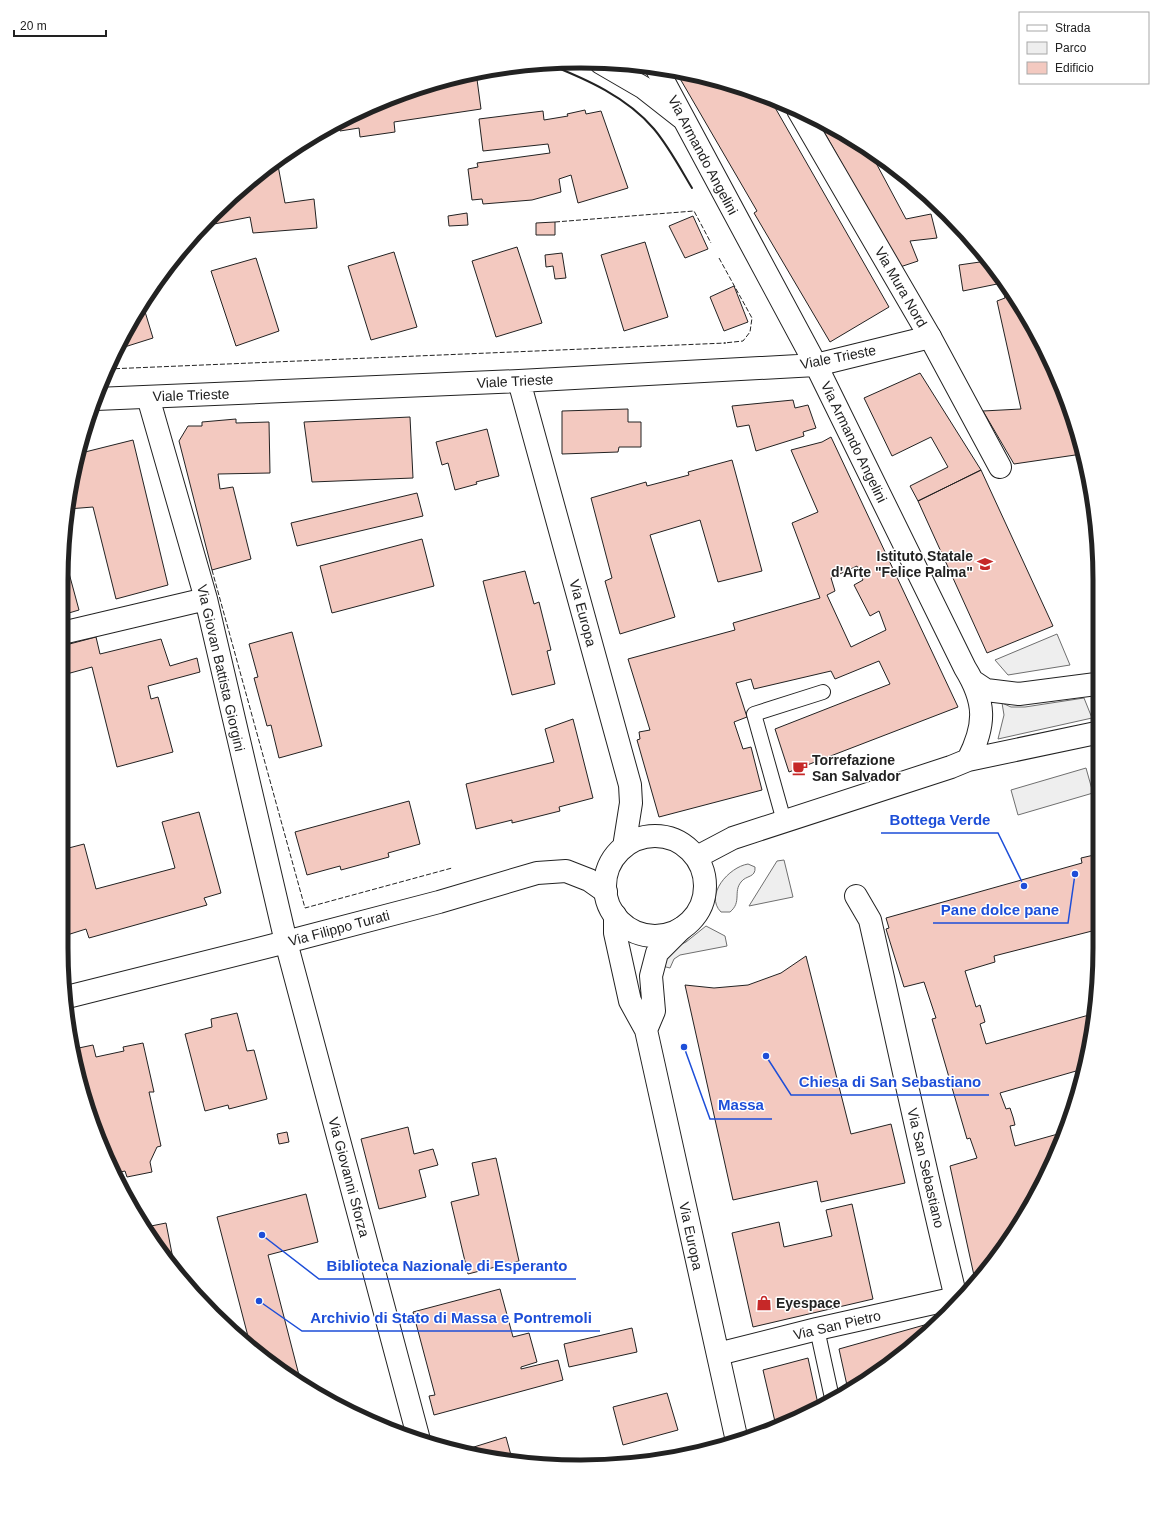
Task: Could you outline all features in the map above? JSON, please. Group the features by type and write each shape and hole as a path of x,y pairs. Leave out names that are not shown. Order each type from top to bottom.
{"street":[{"path":"610,69 644,88 681,117"},
{"name":"Via Armando Angelini","path":"660,74 681,117 816,364 974,682 981,705 982,722 977,742 968,760"},
{"name":"Via Mura Nord","path":"803,119 930,337 1000,467"},
{"name":"Viale Trieste","path":"101,399 519,381 816,364 930,337"},
{"name":"Via Europa","path":"519,381 630,785 631,804 624,847"},
{"name":"Via Giovan Battista Giorgini","path":"148,397 206,599 286,942"},
{"path":"68,632 206,599"},
{"path":"974,682 986,690 1019,694 1093,684"},
{"path":"697,857 733,838 951,767 968,760 1093,734"},
{"path":"646,1030 654,1011 651,976 657,953 692,920 699,911 705,897 706,883 703,869 697,857 685,845 670,838 654,836 638,839 624,847 615,856 605,881 609,904 615,915 626,926 640,934 656,936 671,934 682,928"},
{"name":"Via Filippo Turati","path":"70,996 439,902 537,873 566,871 589,880 606,892"},
{"name":"Via San Sebastiano","path":"856,896 870,920 920,1140 929,1187 956,1296"},
{"name":"Via Europa","path":"615,915 614,933 630,1001 646,1030 736,1436"},
{"name":"Via Giovanni Sforza","path":"286,942 417,1433"},
{"name":"Via San Pietro","path":"718,1354 818,1329 951,1301"}],"lane":[{"path":"784,821 754,714 823,692"},
{"path":"818,1329 831,1394"}],"green space":[{"path":"1057,634 1070,665 1008,675 995,660"},
{"path":"1084,698 1092,718 998,739 1004,715 1002,703 1011,707 1025,707"},
{"path":"1086,768 1093,793 1018,815 1011,790"},
{"path":"784,860 793,897 749,906 777,861"},
{"path":"748,864 755,867 754,873 741,882 734,908 730,912 721,912 716,905 715,898 717,890 721,883 733,870"},
{"path":"706,926 725,936 727,946 680,955 674,959 670,968 662,966 675,947 686,942"}],"building":[{"path":"680,78 713,85 774,106 889,307 830,342 754,213 757,211"},
{"path":"477,79 481,109 394,122 395,132 360,137 359,128 340,131 340,129 384,107 448,85"},
{"path":"585,110 586,114 601,111 628,188 578,203 571,175 559,179 561,192 532,200 483,204 482,199 472,200 468,169 478,167 477,163 550,153 548,144 483,151 479,119 543,111 544,120 568,116 567,114"},
{"path":"823,129 875,162 906,219 931,214 937,238 910,241 918,261 900,267"},
{"path":"278,167 285,203 314,199 317,228 253,233 250,217 212,224 258,183"},
{"path":"467,213 468,225 449,226 448,216"},
{"path":"693,216 708,249 685,258 669,226"},
{"path":"555,222 555,235 536,235 536,223"},
{"path":"645,242 668,317 624,331 601,255"},
{"path":"517,247 542,323 496,337 472,261"},
{"path":"394,252 417,327 371,340 348,266"},
{"path":"562,253 566,278 555,279 553,266 546,267 545,255"},
{"path":"256,258 279,331 236,346 211,271"},
{"path":"981,262 998,284 963,291 959,265"},
{"path":"734,286 748,322 724,331 710,297"},
{"path":"1004,292 1024,324 1054,384 1066,416 1077,455 1014,464 983,411 1021,409 997,301 1005,298"},
{"path":"145,311 153,338 125,347"},
{"path":"920,373 981,470 918,501 910,486 948,467 931,437 892,456 864,398"},
{"path":"793,400 795,408 808,405 816,428 803,432 804,436 756,451 749,425 737,427 732,406"},
{"path":"628,409 628,422 641,422 641,447 619,447 618,452 562,454 562,411"},
{"path":"410,417 413,478 312,482 304,422"},
{"path":"236,419 236,423 269,422 270,473 218,474 220,489 233,487 251,559 212,570 179,441 188,426 202,426 202,422"},
{"path":"487,429 499,476 476,482 477,484 455,490 448,463 442,465 436,442"},
{"path":"831,437 958,707 789,772 775,729 890,684 879,661 835,679 831,671 754,689 751,679 736,683 747,717 734,722 743,749 751,747 762,790 659,817 637,740 640,739 639,732 650,730 628,659 735,630 733,623 820,598 792,523 818,512 791,450 822,442","holes":["857,566 863,580 854,585 870,616 879,611 886,630 851,647 827,595 835,591 831,578"]},
{"path":"133,440 168,585 116,599 93,507 73,509 84,452"},
{"path":"732,460 762,571 718,582 700,520 650,535 675,617 620,634 605,581 612,578 591,498 646,482 647,486 689,475 688,472"},
{"name":"Istituto Statale d'Arte \"Felice Palma\"","path":"981,470 1053,626 987,653 918,501"},
{"path":"417,493 423,516 297,546 291,523"},
{"path":"422,539 434,586 332,613 320,566"},
{"path":"68,570 79,610 68,613"},
{"path":"525,571 534,604 539,602 551,650 547,651 555,684 512,695 483,581"},
{"path":"292,632 322,746 279,758 271,725 267,726 254,678 258,677 249,644"},
{"path":"96,637 100,654 161,639 170,666 197,658 200,672 148,686 151,699 158,697 173,752 117,767 92,667 68,674 68,644"},
{"path":"573,719 593,798 559,807 560,811 512,823 512,820 476,829 466,784 554,762 545,729"},
{"path":"409,801 420,844 388,853 389,857 341,870 340,866 307,875 295,832"},
{"path":"199,812 221,893 204,898 207,905 89,938 86,929 68,935 68,848 84,844 96,889 175,868 162,822"},
{"path":"1093,855 1093,931 994,956 995,962 965,971 976,1007 980,1005 985,1022 980,1024 986,1044 1089,1015 1078,1070 1000,1093 1006,1109 1010,1108 1013,1117 1015,1125 1010,1126 1015,1146 1058,1134 1040,1174 1024,1204 1007,1232 974,1275 950,1166 977,1158 970,1138 967,1139 932,1019 936,1018 924,982 904,987 886,929 889,928 886,918 1082,863 1081,858"},
{"path":"806,956 851,1134 891,1124 905,1183 821,1202 817,1181 733,1200 685,985 714,988 748,985 781,973"},
{"path":"237,1013 247,1051 254,1050 267,1099 229,1109 228,1105 205,1111 185,1034 212,1027 211,1019"},
{"path":"143,1043 154,1092 149,1092 161,1146 157,1147 150,1162 152,1172 127,1177 125,1171 120,1172 107,1144 85,1080 78,1048 93,1045 96,1057 124,1051 123,1047"},
{"path":"408,1127 414,1154 433,1149 438,1165 419,1170 426,1197 379,1209 361,1139"},
{"path":"287,1132 289,1142 279,1144 277,1134"},
{"path":"496,1158 519,1261 468,1274 451,1202 479,1195 472,1163"},
{"path":"306,1194 318,1242 268,1255 299,1376 248,1337 217,1217"},
{"path":"852,1204 873,1299 753,1327 732,1233 779,1222 784,1247 832,1236 826,1210"},
{"path":"166,1223 173,1257 154,1232 150,1226"},
{"path":"500,1289 513,1337 529,1333 537,1362 521,1367 521,1369 558,1360 563,1380 434,1415 429,1396 435,1395 413,1312"},
{"path":"928,1324 892,1354 847,1385 839,1349"},
{"path":"632,1328 637,1352 569,1367 564,1344"},
{"path":"808,1358 817,1401 775,1422 763,1370"},
{"path":"667,1393 678,1430 623,1445 613,1407"},
{"path":"506,1437 511,1455 481,1450 471,1448"}],"fence":[{"path":"555,222 694,211 711,243"},
{"path":"719,258 752,318 750,332 743,341 724,343"},
{"path":"114,369 726,343"},
{"path":"212,570 305,908 452,868"}],"wall":[{"path":"559,69 605,90 631,107 654,129 665,143 692,188"}],"place":[{"name":"Istituto Statale d'Arte \"Felice Palma\"","path":"985,564"},
{"name":"Torrefazione San Salvador","path":"800,768"},
{"name":"Pane dolce pane","path":"1075,874"},
{"name":"Bottega Verde","path":"1024,886"},
{"name":"Massa","path":"684,1047"},
{"name":"Chiesa di San Sebastiano","path":"766,1056"},
{"name":"Biblioteca Nazionale di Esperanto","path":"262,1235"},
{"name":"Archivio di Stato di Massa e Pontremoli","path":"259,1301"},
{"name":"Eyespace","path":"764,1303"}]}
